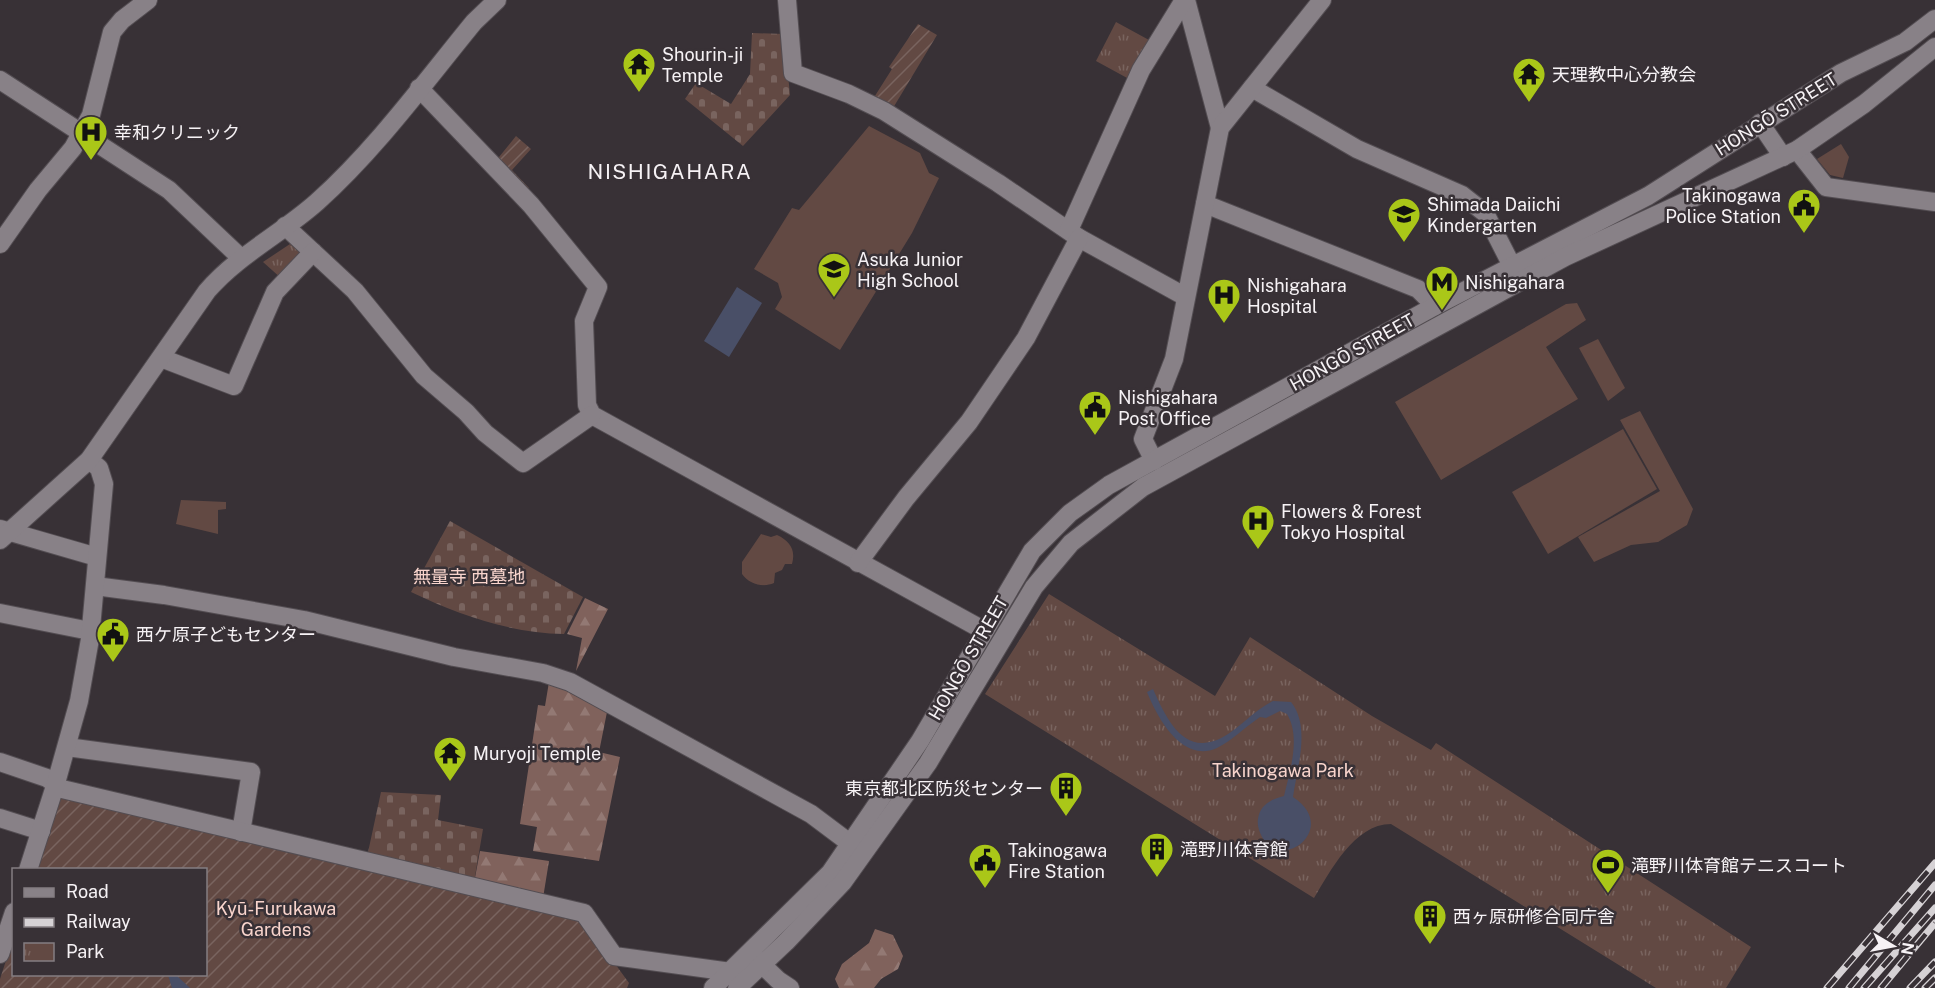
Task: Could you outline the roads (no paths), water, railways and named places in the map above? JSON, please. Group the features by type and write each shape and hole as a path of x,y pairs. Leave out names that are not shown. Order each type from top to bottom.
{"street":[{"path":"0,244 82,132 91,115 112,32 122,20 148,0"},
{"path":"3,534 89,460 207,291 225,271 317,202 350,170 478,18 497,0"},
{"path":"787,0 793,73 884,111 1074,234 1186,297"},
{"path":"858,563 906,498 969,422 1026,338 1074,234 1141,70 1185,0"},
{"path":"1154,461 1143,439 1174,359 1220,128 1185,0"},
{"path":"1220,128 1322,0"},
{"name":"HONGŌ STREET","path":"757,959 830,873 851,844 920,741 983,630 1032,551 1070,513 1109,485 1436,306 1648,196 1841,73 1905,42 1935,19"},
{"name":"HONGŌ STREET","path":"757,959 843,882 928,763 1034,587 1071,543 1153,482 1565,256 1790,154 1864,104 1935,47"},
{"path":"0,80 169,190 241,258"},
{"path":"419,88 531,205 598,287 584,321 587,405 592,415 983,630"},
{"path":"1252,88 1357,149 1462,195 1485,213 1512,266"},
{"path":"1760,123 1826,187 1935,202"},
{"path":"1684,173 1695,197"},
{"path":"1205,204 1407,284 1418,289 1436,306"},
{"path":"285,226 355,291 424,376 466,412 485,433 523,463 592,415"},
{"path":"161,358 234,386 275,292 313,252"},
{"path":"29,868 79,701 90,631 104,484 99,468 89,460"},
{"path":"3,534 98,557"},
{"path":"95,586 304,620 570,682 811,814 851,844"},
{"path":"0,613 90,631"},
{"path":"67,747 251,772 241,832"},
{"path":"0,762 56,783 62,789 584,913 614,956 734,980"},
{"path":"0,818 41,831"},
{"path":"0,954 8,919"},
{"path":"713,988 734,980 757,959 790,988"}],"water":[{"path":"737,287 762,303 729,357 704,341"},
{"path":"1153,689 1173,726 1192,741 1203,743 1216,740 1231,732 1273,701 1291,702 1297,712 1301,735 1293,797 1306,809 1311,821 1309,833 1303,842 1293,848 1282,850 1271,847 1262,837 1258,826 1259,814 1264,806 1284,796 1294,743 1287,714 1280,711 1266,718 1260,717 1217,748 1204,751 1193,750 1182,744 1164,725 1147,692"},
{"path":"168,976 177,976 190,988 172,988"}],"railway":[{"path":"1827,988 1935,863"},
{"path":"1849,988 1935,885"},
{"path":"1864,988 1935,908"},
{"path":"1881,988 1935,923"},
{"path":"1910,988 1935,962"},
{"path":"1925,988 1935,978"}],"place":[{"name":"Shourin-ji Temple","path":"639,93"},
{"name":"天理教中心分教会","path":"1529,103"},
{"name":"幸和クリニック","path":"91,161"},
{"name":"Takinogawa Police Station","path":"1804,234"},
{"name":"Shimada Daiichi Kindergarten","path":"1404,243"},
{"name":"Asuka Junior High School","path":"834,298"},
{"name":"Nishigahara","path":"1442,311"},
{"name":"Nishigahara Hospital","path":"1224,324"},
{"name":"Nishigahara Post Office","path":"1095,436"},
{"name":"Flowers & Forest Tokyo Hospital","path":"1258,550"},
{"name":"西ケ原子どもセンター","path":"113,663"},
{"name":"Muryoji Temple","path":"450,782"},
{"name":"東京都北区防災センター","path":"1066,817"},
{"name":"滝野川体育館","path":"1157,878"},
{"name":"Takinogawa Fire Station","path":"985,889"},
{"name":"滝野川体育館テニスコート","path":"1608,894"},
{"name":"西ヶ原研修合同庁舎","path":"1430,945"}],"district":[{"name":"NISHIGAHARA","path":"670,171"}],"park label":[{"name":"無量寺 西墓地","path":"469,576"},
{"name":"Takinogawa Park","path":"1283,770"},
{"name":"Kyū-Furukawa Gardens","path":"276,918"}]}
